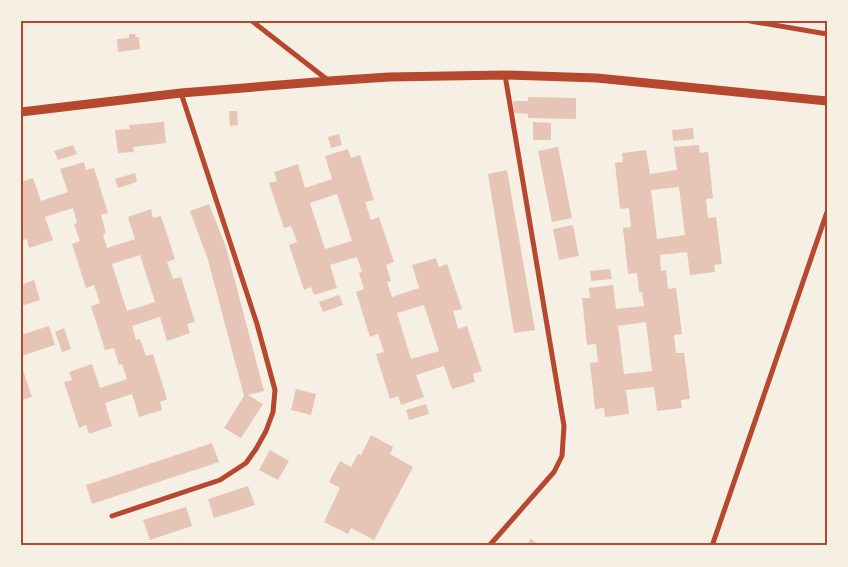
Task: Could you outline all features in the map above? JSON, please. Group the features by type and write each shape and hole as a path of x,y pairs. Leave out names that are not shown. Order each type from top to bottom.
{"street":[{"path":"252,21 329,81"},
{"path":"750,21 827,34"},
{"path":"489,546 554,472 562,456 564,426 505,75"},
{"path":"21,112 182,93 329,81 389,77 505,75 597,78 827,101"},
{"path":"112,516 220,480 246,463 256,449 273,412 275,390 257,324 182,93"},
{"path":"712,546 827,212"}],"building":[{"path":"129,34 135,34 136,37 139,37 140,49 118,52 117,39 129,38"},
{"path":"528,97 576,98 576,119 528,118 528,114 514,113 513,101 528,101"},
{"path":"229,111 237,111 238,125 230,126"},
{"path":"164,122 166,143 133,147 134,152 118,153 115,130 130,129 129,125"},
{"path":"533,122 551,123 551,140 533,140"},
{"path":"693,128 694,139 673,141 672,130"},
{"path":"339,134 342,145 331,148 328,137"},
{"path":"73,145 77,154 58,160 54,151"},
{"path":"699,145 700,153 708,152 713,198 706,199 708,218 716,217 722,264 714,265 715,272 690,275 687,252 660,255 661,271 666,270 668,289 676,288 682,334 674,335 676,353 684,353 690,399 681,400 682,408 657,411 654,387 626,390 629,414 605,417 604,408 595,409 590,363 598,362 596,344 587,345 582,298 590,298 589,288 613,285 616,309 644,306 642,292 639,292 637,273 628,274 623,228 631,227 629,208 620,209 615,163 623,162 622,153 646,150 650,174 677,170 674,147","holes":["679,187 685,235 657,239 651,190","646,322 652,371 624,374 618,326"]},
{"path":"558,147 572,218 552,222 538,151"},
{"path":"348,149 351,158 360,155 374,200 365,202 371,220 379,217 394,262 386,265 391,281 387,282 392,297 419,288 412,265 436,258 439,267 447,264 462,309 453,311 458,329 467,326 482,371 473,374 475,382 452,389 444,366 416,375 424,397 401,405 398,396 390,399 376,354 384,352 378,334 370,337 356,292 364,289 359,273 362,272 357,257 330,265 337,288 314,295 311,287 304,290 289,245 297,242 291,226 284,228 269,183 277,181 274,172 298,164 305,188 332,179 325,156","holes":["337,194 352,241 325,249 310,203","424,305 439,351 411,359 397,313"]},
{"path":"84,162 86,170 94,168 108,213 101,215 106,233 103,234 107,248 135,239 128,217 151,209 153,218 161,216 175,259 167,262 173,279 181,277 195,322 187,324 190,333 167,341 160,317 132,326 136,340 140,339 146,356 153,354 167,399 160,402 162,410 139,417 132,394 105,403 112,426 89,434 86,425 79,428 64,382 72,380 69,372 92,364 100,388 127,379 122,364 119,365 114,348 105,350 91,306 100,303 94,285 86,288 72,244 80,241 74,224 77,223 73,208 45,217 53,240 29,248 27,239 21,241 21,182 33,178 41,201 68,192 60,169","holes":["140,255 155,302 127,311 112,264"]},
{"path":"507,170 535,330 514,333 488,174"},
{"path":"135,173 137,182 118,188 115,179"},
{"path":"209,204 226,247 264,391 248,395 263,404 241,438 224,428 244,396 208,260 190,211"},
{"path":"573,225 579,256 559,260 553,229"},
{"path":"610,269 612,279 591,281 590,271"},
{"path":"34,280 40,300 21,306 21,285"},
{"path":"339,295 343,305 323,312 319,302"},
{"path":"49,326 55,345 21,356 21,335"},
{"path":"64,328 71,349 62,352 55,332"},
{"path":"21,364 32,397 21,400"},
{"path":"296,389 316,394 311,415 291,410"},
{"path":"426,404 429,414 409,420 406,410"},
{"path":"371,435 393,447 390,454 413,467 374,540 351,528 348,534 324,522 340,488 329,482 340,461 351,467 358,454 361,455"},
{"path":"212,443 219,462 92,504 86,485"},
{"path":"270,450 289,461 278,480 259,470"},
{"path":"248,486 255,505 214,518 208,499"},
{"path":"186,507 192,526 150,540 143,520"},
{"path":"531,539 540,546 526,546"}]}
